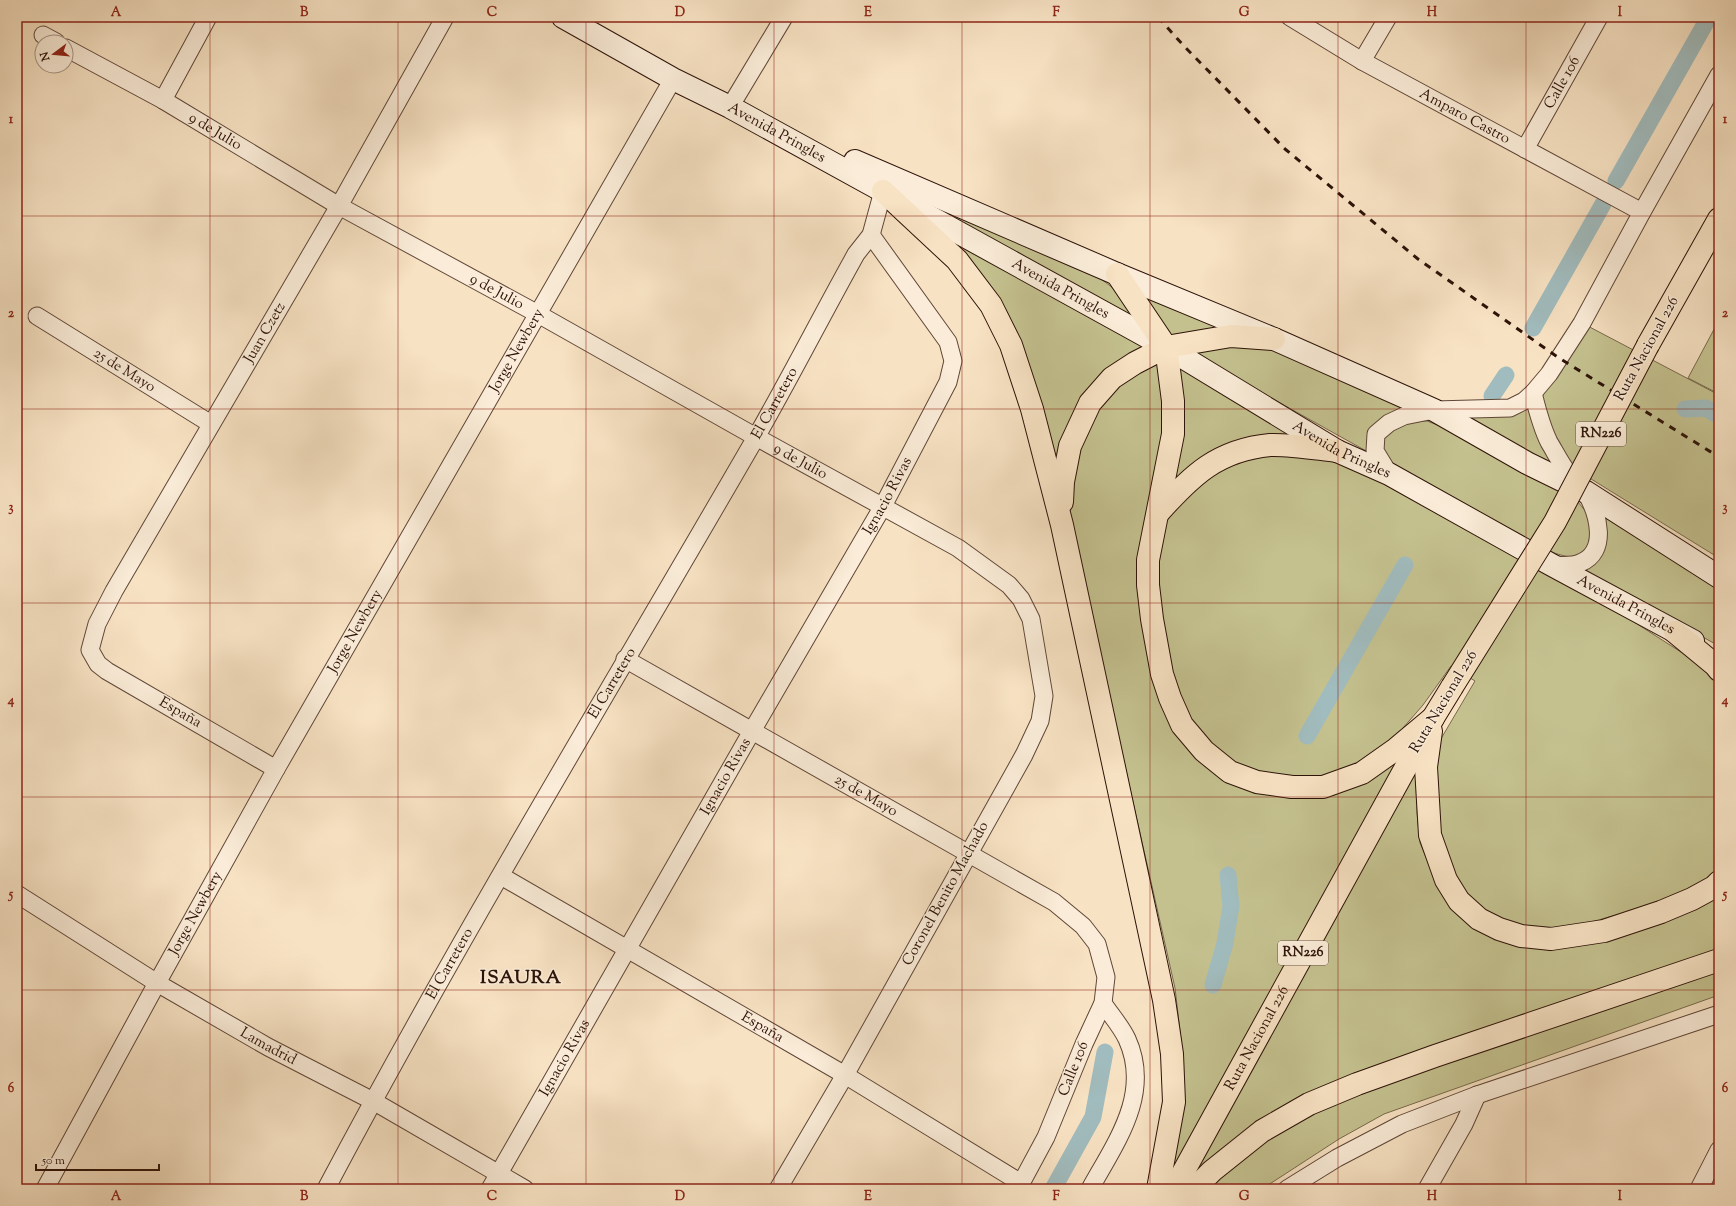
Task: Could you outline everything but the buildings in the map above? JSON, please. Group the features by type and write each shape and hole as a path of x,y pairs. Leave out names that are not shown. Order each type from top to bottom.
{"highway":[{"path":"887,183 957,260 991,305 1011,345 1030,402 1062,525 1162,992 1172,1054 1174,1102 1158,1189"},
{"name":"Ruta Nacional 226","path":"1174,1189 1433,718 1555,522 1648,345 1719,219"},
{"path":"1117,274 1166,347 1173,400 1173,434 1159,512 1148,560 1148,585 1152,620 1162,674 1170,698 1182,725 1204,751 1230,772 1257,782 1292,787 1323,787 1362,773 1396,749 1433,718"},
{"path":"1062,525 1063,482 1070,446 1090,403 1112,378 1135,363 1166,347 1231,336 1274,339"},
{"path":"1159,512 1185,483 1208,465 1241,450 1271,445 1337,450"},
{"path":"1675,632 1719,670"},
{"path":"1433,718 1426,767 1430,835 1446,880 1459,901 1479,919 1499,929 1521,936 1551,939 1604,931 1661,912 1692,899 1714,887 1719,882"},
{"path":"1194,1189 1212,1171 1262,1131 1309,1104 1357,1084 1435,1056 1719,960"}],"main road":[{"name":"Avenida Pringles","path":"563,17 673,79 887,183 1117,274 1274,339 1434,410 1527,463 1586,492 1719,577"},
{"name":"Avenida Pringles","path":"887,183 1166,347 1337,450 1389,474 1550,564 1719,655"}],"street":[{"path":"163,100 208,17"},
{"name":"Juan Czetz","path":"90,650 97,624 114,592 339,206 445,17"},
{"path":"730,107 784,17"},
{"name":"Amparo Castro","path":"1290,17 1362,62 1642,212"},
{"path":"1362,62 1388,17"},
{"name":"Calle 106","path":"1525,149 1599,17"},
{"name":"9 de Julio","path":"74,52 163,100 339,206 538,314 756,437 958,548 1009,586"},
{"path":"1389,474 1375,451 1376,434 1389,422 1404,416 1434,410 1510,408 1533,393 1549,374 1582,323 1719,75"},
{"name":"Jorge Newbery","path":"45,1189 276,769 673,79"},
{"name":"El Carretero","path":"326,1189 373,1101 625,659 756,437 856,254 871,235 887,183"},
{"name":"Ignacio Rivas","path":"490,1189 752,731 883,506 948,382 954,361 948,342 871,235"},
{"name":"25 de Mayo","path":"37,316 212,424"},
{"path":"1533,393 1538,414 1549,441 1567,472 1586,492 1596,518 1598,531 1597,547 1591,556 1581,563 1568,566 1550,564"},
{"name":"Coronel Benito Machado","path":"778,1189 845,1075 1024,755 1040,720 1044,696 1031,619 1020,599 1009,586"},
{"name":"España","path":"90,650 98,664 107,671 276,769"},
{"name":"25 de Mayo","path":"625,659 1054,902 1083,926 1097,944"},
{"name":"España","path":"501,876 845,1075 1020,1186"},
{"name":"Lamadrid","path":"17,894 157,983 268,1046 373,1101 525,1189"},
{"name":"Calle 106","path":"1020,1186 1046,1137 1084,1044 1103,1003 1106,977 1097,944"},
{"path":"1090,1189 1127,1120 1132,1107 1136,1084 1134,1063 1127,1038 1103,1003"},
{"path":"1288,1189 1372,1138 1402,1124 1477,1095 1719,1014"},
{"path":"1427,1189 1464,1124 1477,1095"},
{"path":"1699,1189 1719,1150"}],"shaded area":[{"path":"897,191 1089,270 1125,297 1142,325"},
{"path":"934,225 1153,348 1109,371 1058,481 1029,376"},
{"path":"1133,286 1236,331 1169,340"},
{"path":"1719,320 1719,394 1688,378"},
{"path":"1582,323 1719,395 1719,558 1583,474 1565,459 1555,445 1539,393"},
{"path":"1218,343 1274,350 1319,368 1402,408 1368,452 1185,350"},
{"path":"1158,358 1169,432 1148,523 1171,722 1267,794 1404,754 1166,1187 1183,1057 1175,988 1067,510 1079,439 1112,385"},
{"path":"1174,360 1312,442 1262,440 1171,488"},
{"path":"1529,407 1551,463 1459,415"},
{"path":"1413,421 1427,421 1440,426 1557,489 1578,502 1587,513 1591,526 1588,550 1579,556 1568,557 1532,544 1391,465 1385,456 1382,444 1389,430"},
{"path":"1265,450 1310,455 1344,464 1414,496 1620,613 1695,661 1719,681 1719,871 1687,891 1658,903 1567,929 1538,930 1509,924 1482,911 1461,892 1437,835 1432,754 1475,681 1451,666 1423,705 1389,744 1358,767 1317,782 1233,768 1183,715 1171,677 1155,573 1165,518 1208,471"},
{"path":"1603,515 1719,588 1719,646 1579,569"},
{"path":"1418,763 1417,813 1420,843 1434,876 1527,943 1719,889 1719,953 1368,1072 1187,1187"},
{"path":"1719,965 1719,995 1384,1114 1339,1139 1262,1189 1204,1189 1242,1154 1320,1105"}],"waterway":[{"path":"1616,181 1709,17"},
{"path":"1533,328 1603,204"},
{"path":"1492,396 1506,375"},
{"path":"1685,409 1706,408 1719,416"},
{"path":"1307,736 1405,565"},
{"path":"1213,985 1225,943 1231,906 1228,875"},
{"path":"1053,1189 1093,1117 1105,1052"}],"railway":[{"path":"1158,17 1183,45 1285,149 1418,259 1559,358 1719,457"}],"district":[{"name":"ISAURA","path":"521,978"}]}
